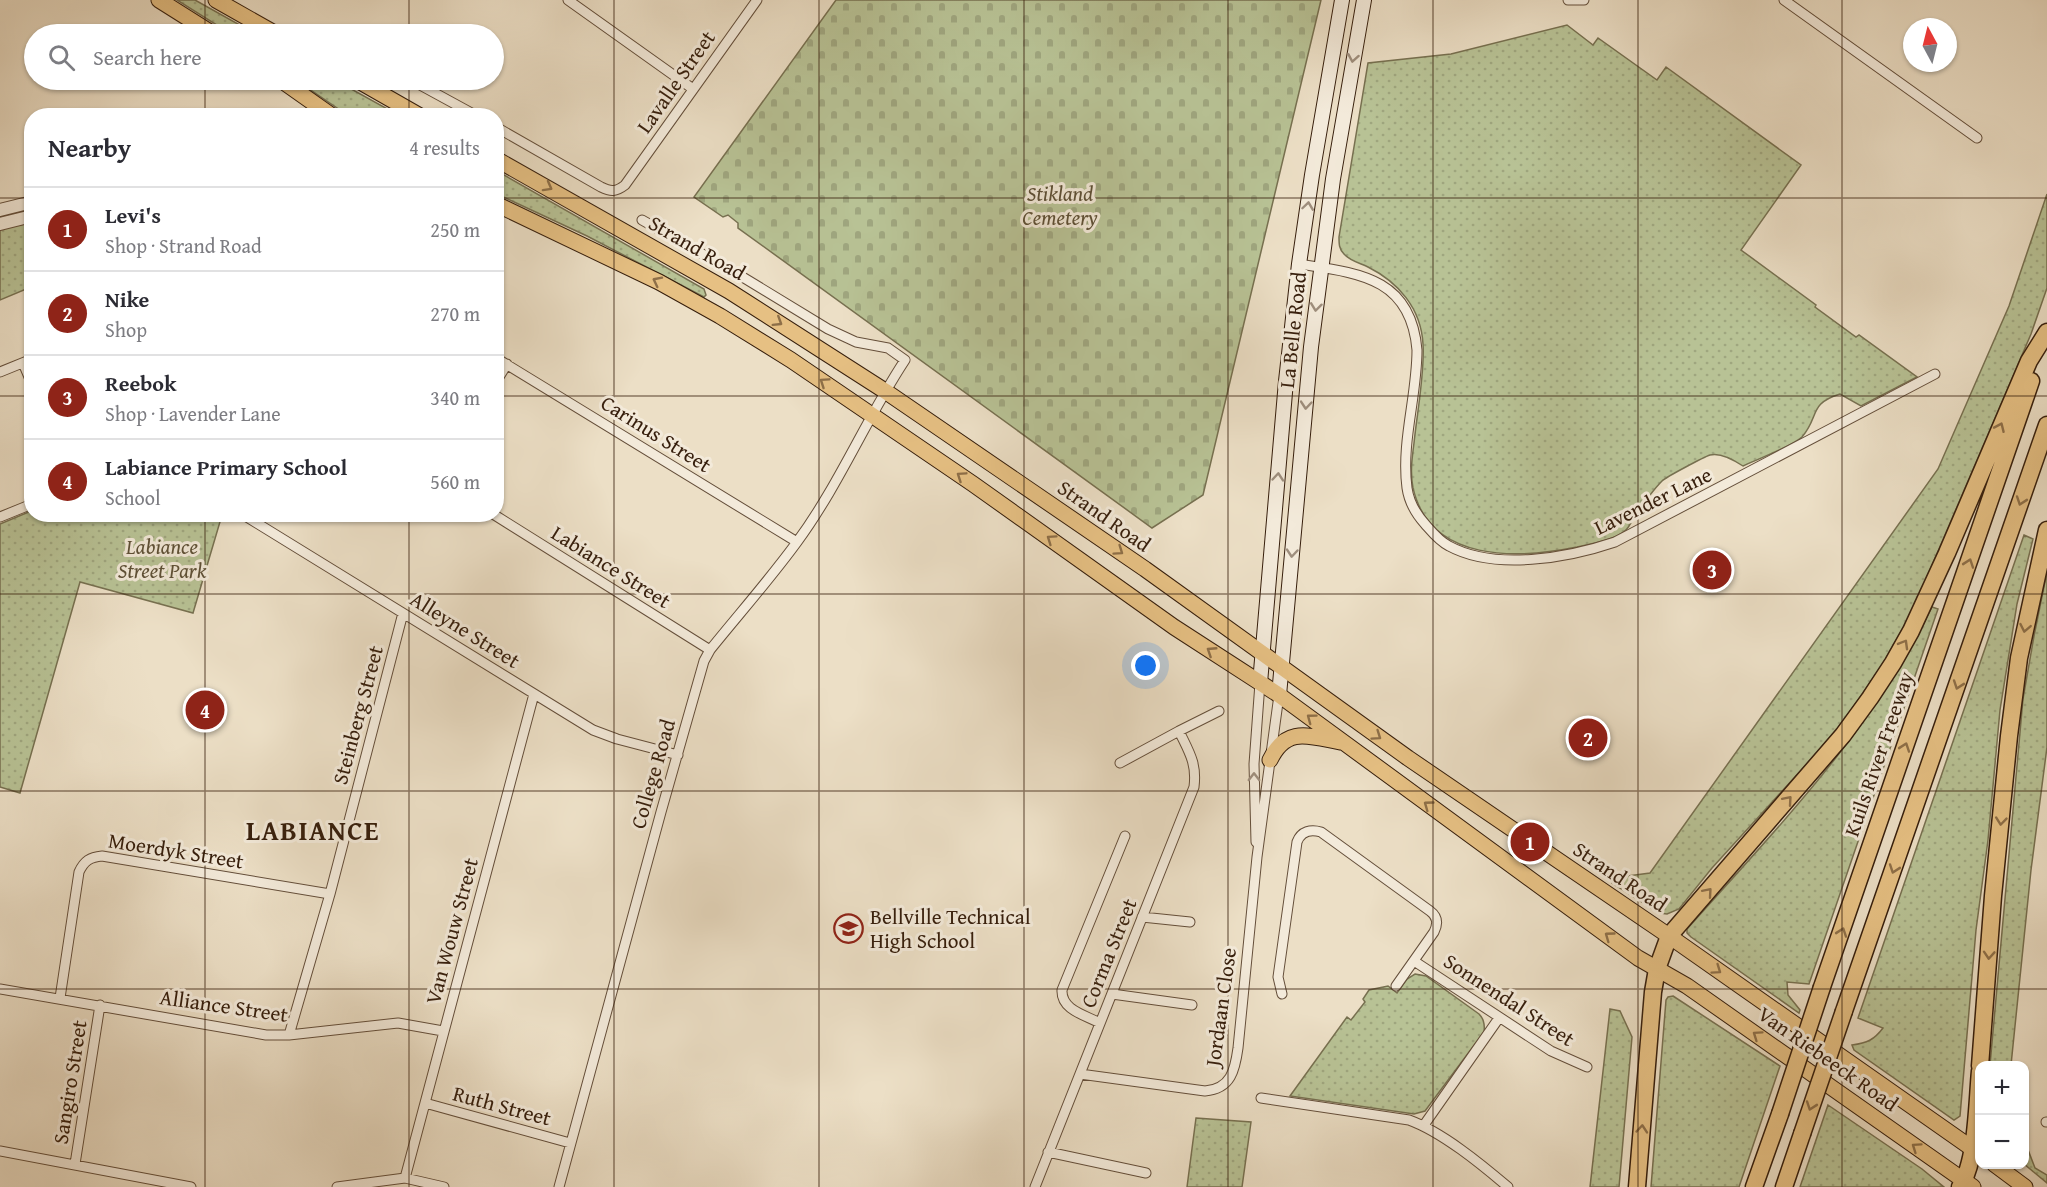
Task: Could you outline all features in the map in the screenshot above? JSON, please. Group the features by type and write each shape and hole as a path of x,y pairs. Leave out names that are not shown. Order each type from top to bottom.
{"highway":[{"path":"1637,1187 1653,992 1657,969 1669,936 1843,735 1893,663 1911,631 2029,361 2047,333"},
{"name":"Kuils River Freeway","path":"1754,1187 2047,333"},
{"path":"1784,1187 2047,425"},
{"path":"1980,1061 1993,896 2010,725 2019,658 2047,530"},
{"path":"1966,1185 1975,1154"}],"main road":[{"path":"159,0 197,24"},
{"path":"216,0 258,24"},
{"name":"La Belle Road","path":"1260,683 1286,381 1299,264 1342,0"},
{"name":"La Belle Road","path":"1279,695 1311,347 1336,157 1364,0"},
{"path":"294,90 320,108"},
{"path":"374,90 406,108"},
{"name":"Strand Road","path":"504,164 729,291 885,391 1154,576 1426,771 1669,936"},
{"path":"504,208 659,282 791,360 873,414 1174,627 1279,695 1638,958 1657,969"},
{"path":"1270,759 1274,750 1284,740 1294,736 1310,736 1343,742"},
{"name":"Van Riebeeck Road","path":"1669,936 1975,1150"},
{"name":"Van Riebeeck Road","path":"1657,969 1687,986 1966,1185"},
{"path":"2001,1169 2025,1187"}],"street":[{"name":"Lavalle Street","path":"504,132 609,191 617,190 625,185 757,0"},
{"path":"1568,0 1584,0"},
{"path":"1784,0 1977,138"},
{"path":"572,1 693,89"},
{"path":"429,90 462,108"},
{"path":"0,210 24,204"},
{"path":"0,224 24,218"},
{"name":"College Road","path":"559,1187 701,670 710,650 797,542 831,489 904,360 882,346 864,344 845,338 642,220"},
{"name":"Lavender Lane","path":"1299,264 1371,279 1386,288 1406,310 1417,350 1406,473 1408,495 1420,519 1433,534 1448,545 1488,558 1515,560 1578,553 1615,542 1935,374"},
{"path":"0,372 24,362"},
{"name":"Carinus Street","path":"504,362 797,542"},
{"path":"504,369 507,364"},
{"path":"0,517 24,507"},
{"name":"Labiance Street","path":"504,521 710,650"},
{"name":"Alleyne Street","path":"255,522 593,730 617,739 678,755"},
{"name":"Steinberg Street","path":"289,1035 330,894 404,613"},
{"name":"Jordaan Close","path":"1257,856 1254,764 1260,683"},
{"name":"Van Wouw Street","path":"405,1178 534,694"},
{"name":"Jordaan Close","path":"1080,1074 1205,1091 1214,1090 1229,1079 1236,1065 1257,856 1279,695"},
{"path":"1120,763 1219,711"},
{"name":"Corma Street","path":"1035,1187 1194,787 1195,768 1179,731"},
{"name":"Sonnendal Street","path":"1282,994 1278,977 1297,842 1301,835 1312,830 1322,832 1433,914 1437,922 1434,932 1396,986"},
{"path":"1100,1023 1066,1005 1062,990 1125,836"},
{"name":"Moerdyk Street","path":"60,998 79,872 82,865 92,857 102,856 330,894"},
{"path":"1142,917 1190,922"},
{"name":"Sonnendal Street","path":"1414,961 1551,1051 1587,1067"},
{"name":"Alliance Street","path":"0,988 266,1035 289,1035 398,1023 443,1031"},
{"path":"1112,994 1192,1005"},
{"name":"Sangiro Street","path":"75,1164 100,1005"},
{"path":"1424,1125 1499,1018"},
{"path":"1261,1098 1393,1117 1424,1125 1508,1187"},
{"name":"Ruth Street","path":"425,1103 570,1143"},
{"path":"0,1151 191,1187"},
{"path":"1048,1152 1146,1173"},
{"path":"337,1187 405,1178 444,1187"}],"green space":[{"path":"177,0 195,0 238,24 215,24"},
{"name":"Stikland Cemetery","path":"836,0 1321,0 1203,495 1152,528 738,228 738,223 728,215 723,217 694,197"},
{"path":"1567,25 1593,45 1598,38 1657,80 1666,67 1801,165 1741,250 1856,337 1859,335 1917,377 1861,406 1840,394 1830,398 1819,406 1802,437 1743,466 1727,457 1714,454 1685,467 1662,481 1627,529 1612,538 1554,551 1504,553 1479,550 1457,543 1438,531 1423,513 1413,488 1412,460 1422,380 1423,344 1418,319 1413,308 1389,280 1349,258 1342,252 1340,246 1339,237 1368,63 1451,54"},
{"path":"311,90 353,90 386,108 337,108"},
{"path":"504,175 704,289 706,295 704,297 587,236 504,197"},
{"path":"2047,194 2047,288 2031,334 1912,612 1881,667 1835,733 1712,868 1679,909 1667,914 1659,913 1612,883 1617,875 1620,877 1650,873 1938,469 2009,306"},
{"path":"24,222 24,290 0,300 0,228"},
{"name":"Labiance Street Park","path":"24,514 24,522 220,522 193,613 80,582 20,793 0,787 0,524"},
{"path":"2024,535 2033,539 2017,604 2000,710 1988,840 1976,930 1960,1116 1954,1120 1854,1050 1852,1045 1870,1040 1883,1028 1858,1018"},
{"path":"2047,572 2047,747 2031,870 2011,1061 1990,1061 2023,699"},
{"path":"1932,607 1938,609 1809,984 1787,982 1788,995 1800,1010 1799,1013 1691,937 1687,929 1789,815 1852,736 1908,652"},
{"path":"1415,974 1426,976 1479,1014 1484,1025 1484,1032 1425,1111 1414,1114 1290,1096 1347,1017 1351,1020 1365,1002 1363,999 1369,990 1388,986 1397,993 1407,979"},
{"path":"1673,996 1780,1066 1739,1187 1651,1187 1666,1000"},
{"path":"1610,1009 1620,1011 1632,1037 1619,1187 1590,1187"},
{"path":"1828,1105 1922,1169 1944,1187 1800,1187"},
{"path":"1196,1118 1251,1122 1242,1187 1187,1187"},
{"path":"2029,1152 2035,1168 2047,1175 2047,1183 2029,1168"}],"place":[{"name":"Reebok","path":"1712,570"},
{"name":"Labiance Primary School","path":"205,710"},
{"name":"Nike","path":"1588,738"},
{"name":"Levi's","path":"1530,842"},
{"name":"Bellville Technical High School","path":"849,929"}],"district":[{"name":"LABIANCE","path":"313,831"}]}
